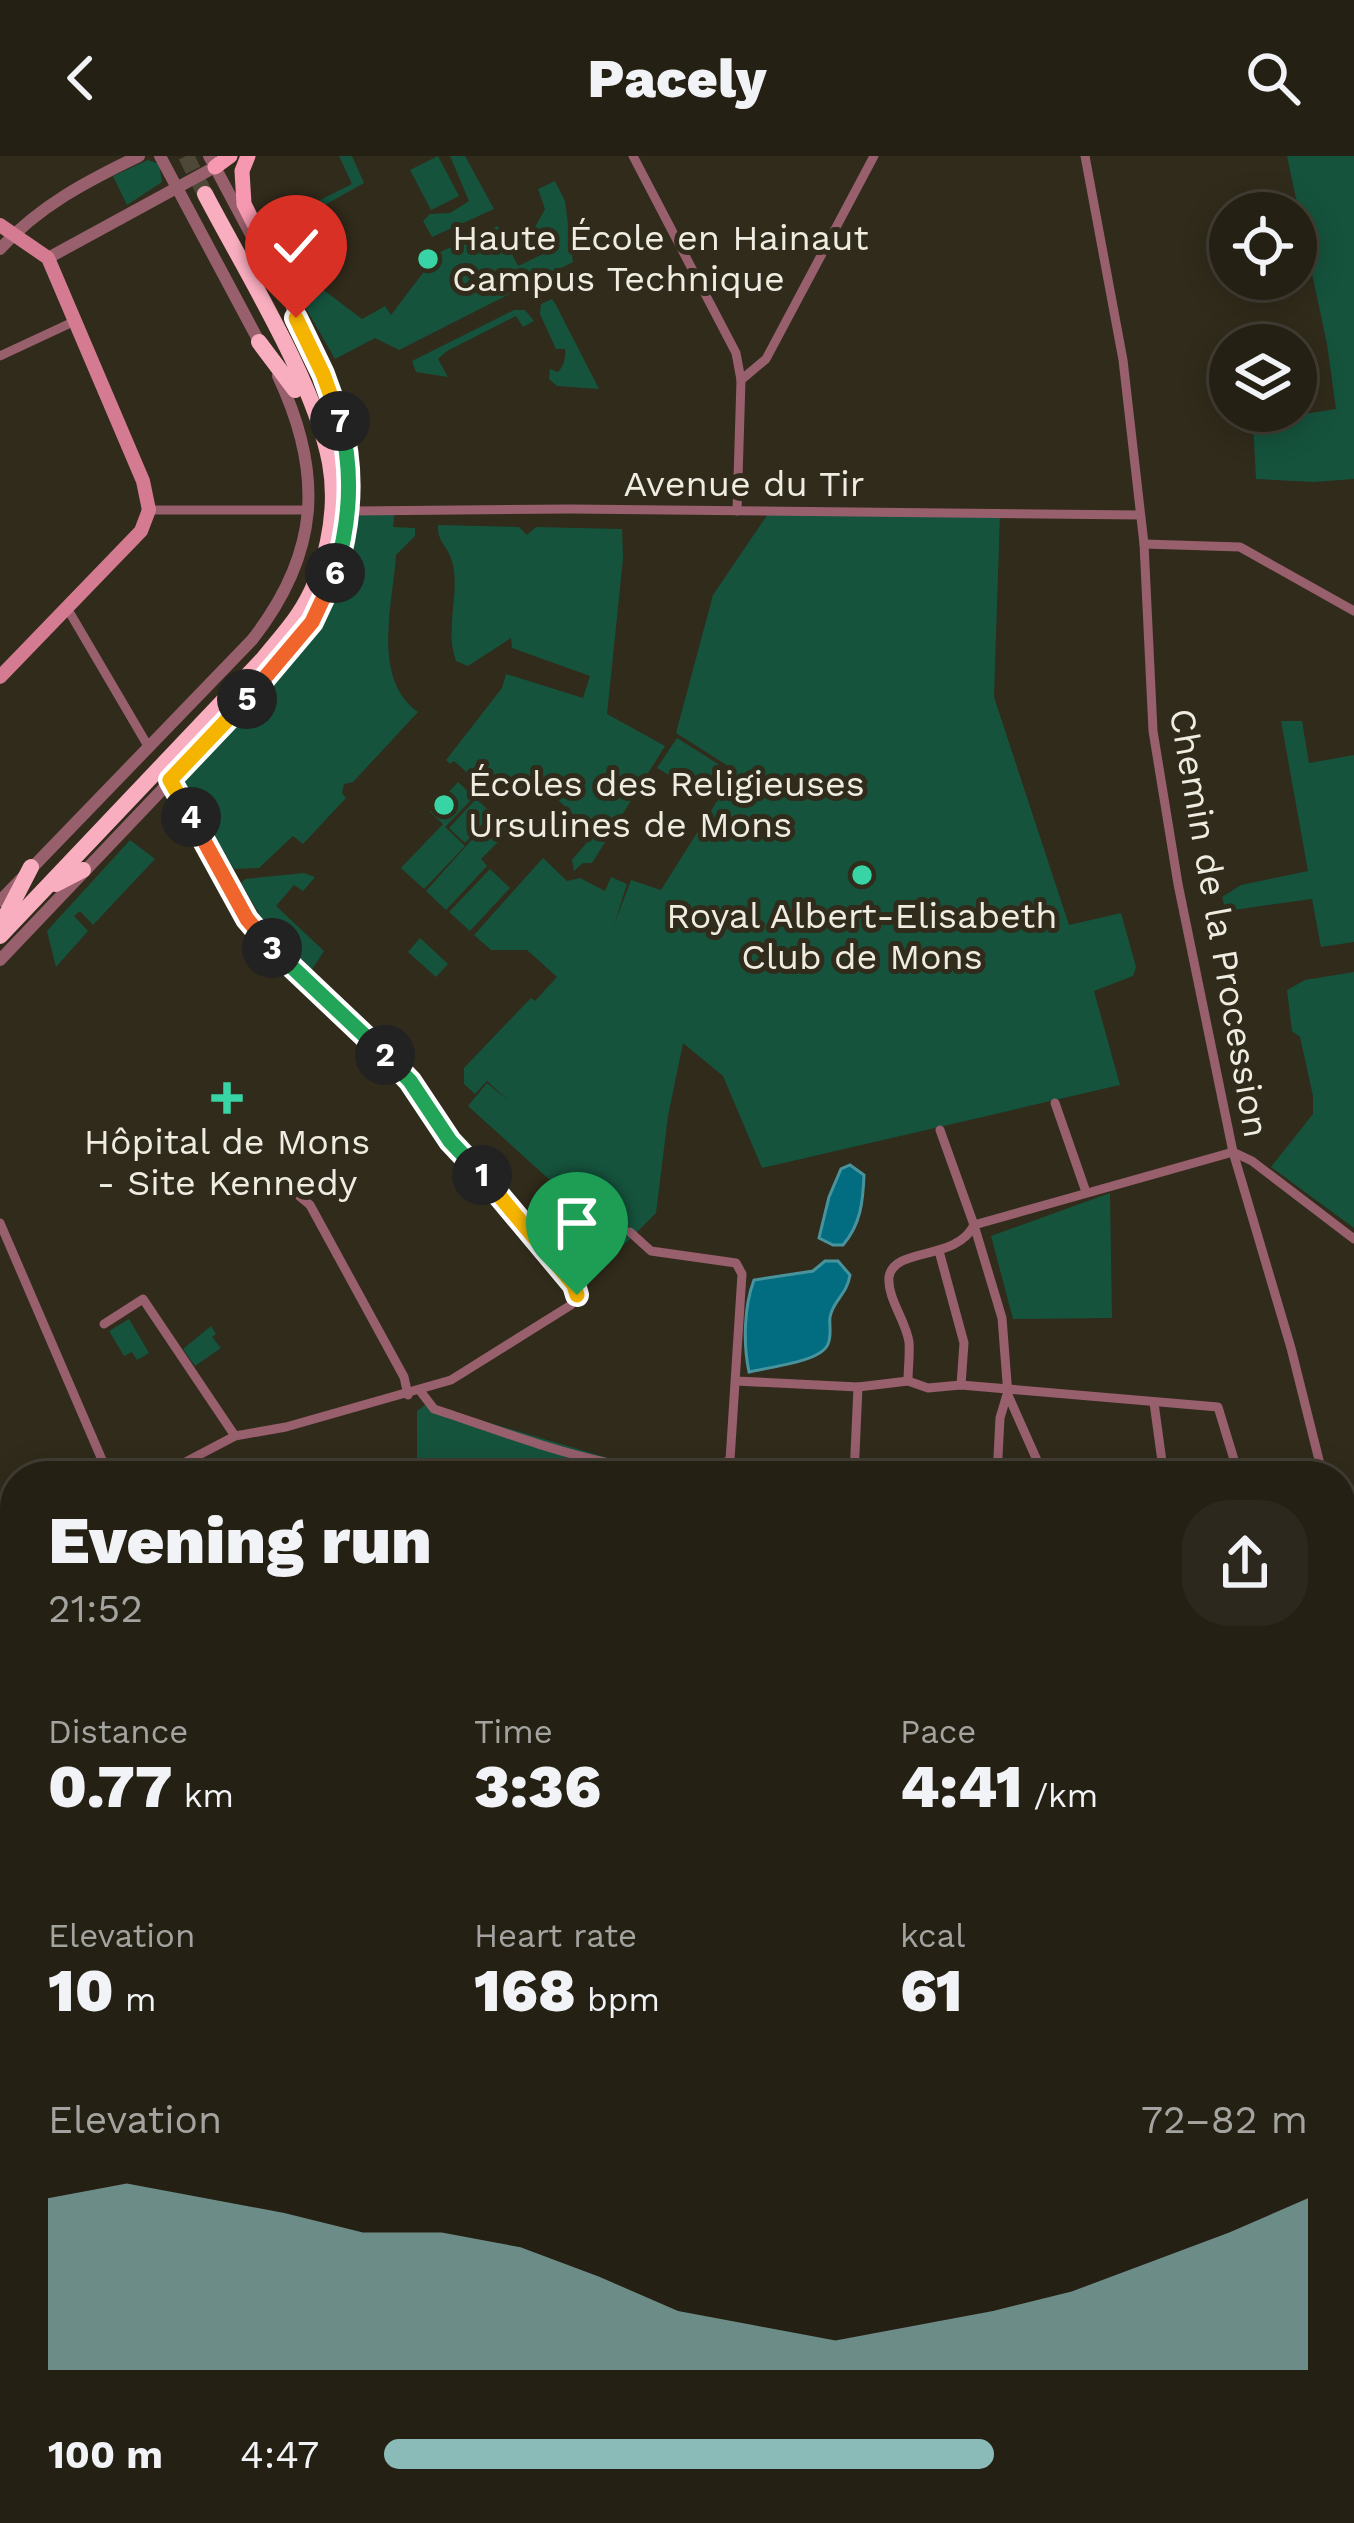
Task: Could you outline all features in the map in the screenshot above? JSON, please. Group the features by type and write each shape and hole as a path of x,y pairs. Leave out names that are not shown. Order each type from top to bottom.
{"highway":[{"path":"0,932 299,615 340,509 325,442 277,332 205,194"},
{"path":"277,332 349,467"},
{"path":"260,342 298,394 340,509"},
{"path":"263,658 304,627 334,577"},
{"path":"0,932 31,867"},
{"path":"36,898 83,870"}],"main road":[{"path":"212,162 230,156"},
{"path":"248,156 242,172 244,204 292,299 335,403 349,467 334,577"},
{"path":"0,677 141,531 146,510 135,459 48,258 7,229"}],"street":[{"path":"0,249 7,229 139,156"},
{"path":"0,901 265,623 300,555 309,510 306,449 287,396 160,156"},
{"path":"633,156 736,353 741,380 737,511"},
{"path":"741,380 766,359 874,156"},
{"name":"Chemin de la Procession","path":"1085,156 1123,360 1144,544 1154,738 1178,884 1233,1152 1320,1461"},
{"path":"48,258 178,190 212,162 296,318"},
{"path":"0,356 75,320"},
{"name":"Avenue du Tir","path":"340,509 1140,515"},
{"path":"146,510 309,510"},
{"path":"1144,544 1240,548 1354,611"},
{"path":"0,960 288,656 319,611 334,577"},
{"path":"67,608 148,746"},
{"path":"170,780 255,931 404,1074 450,1141 524,1222 577,1295 572,1305 469,1370 421,1392 235,1436 188,1461"},
{"path":"1054,1103 1087,1192"},
{"path":"940,1130 1001,1318 1008,1391 1038,1461"},
{"path":"908,1381 909,1342 889,1282 890,1271 900,1261 967,1239 974,1225 1233,1152 1252,1161 1354,1239"},
{"path":"291,1189 310,1205 404,1377 409,1395"},
{"path":"0,1223 103,1461"},
{"path":"630,1232 651,1251 736,1263 742,1274 728,1461"},
{"path":"939,1251 964,1342 961,1385"},
{"path":"104,1324 143,1299 235,1436"},
{"path":"736,1381 858,1387 908,1381 928,1388 961,1385 1205,1405 1222,1410 1235,1461"},
{"path":"855,1461 858,1387"},
{"path":"999,1461 1000,1418 1008,1391"},
{"path":"421,1392 434,1409 599,1461"},
{"path":"1154,1403 1161,1461"}],"green space":[{"path":"339,156 352,156 364,183 282,229 309,279 362,319 385,306 391,315 438,253 498,226 518,266 543,254 534,229 545,209 538,189 555,181 565,201 573,262 399,350 375,338 335,359 289,274 274,223 352,184"},
{"path":"438,156 459,196 431,210 410,170"},
{"path":"450,156 465,156 494,209 432,237 423,221 430,214 450,213 469,201"},
{"path":"1287,156 1354,156 1354,479 1256,479 1254,432 1317,432 1317,412 1336,409 1317,297 1317,192 1295,192"},
{"path":"148,160 159,164 162,182 127,205 113,176"},
{"path":"552,299 599,389 557,386 549,379 550,369 558,372 565,355 565,349 556,349 540,314 541,304"},
{"path":"514,310 525,310 534,321 523,327 516,316 447,351 438,359 448,377 416,372 412,361"},
{"path":"354,511 395,511 393,527 415,528 415,536 396,555 388,640 394,680 418,712 353,782 344,784 346,798 303,844 293,836 259,868 234,869 221,847 212,856 173,785 259,698 316,626 339,579"},
{"name":"Royal Albert-Elisabeth Club de Mons","path":"770,511 1000,513 994,697 1069,925 1121,913 1136,967 1133,976 1094,991 1120,1085 762,1168 723,1076 683,1043 656,1213 623,1246 468,1106 487,1083 510,1102 487,1081 475,1094 464,1084 464,1068 557,977 527,950 491,950 474,935 543,858 567,881 580,878 605,891 611,877 627,884 614,925 631,880 661,890 736,771 676,733 713,595"},
{"path":"438,525 519,527 527,535 536,527 622,529 607,714 665,746 592,863 583,863 574,871 572,860 594,834 539,782 521,794 505,782 491,794 454,761 446,760 502,688 506,674 583,698 590,676 512,648 511,638 468,666 456,661 454,573"},
{"path":"1281,721 1302,721 1309,763 1354,755 1354,942 1321,947 1312,899 1226,911 1222,897 1241,885 1308,871"},
{"path":"677,738 726,769 709,799 657,768"},
{"path":"458,782 474,797 445,827 465,846 424,889 401,868 443,824 430,812"},
{"path":"476,799 492,813 465,843 449,828"},
{"path":"494,815 510,830 481,859 487,866 446,910 426,891"},
{"path":"130,840 155,859 93,925 80,911 74,916 88,931 56,967 47,931"},
{"path":"490,869 510,888 470,931 449,912"},
{"path":"304,873 315,877 303,891 294,885 276,906 324,951 311,971 268,929 241,883"},
{"path":"420,938 448,964 436,977 408,952"},
{"path":"1354,972 1354,1228 1271,1167 1313,1114 1313,1096 1300,1037 1292,1031 1287,990 1305,980"},
{"path":"1110,1193 1112,1318 1013,1319 991,1236"},
{"path":"129,1319 149,1353 137,1360 132,1352 124,1356 109,1331"},
{"path":"211,1326 216,1334 212,1337 221,1348 195,1366 183,1349"},
{"path":"426,1404 618,1461 417,1461 417,1411"}],"water":[{"path":"850,1165 864,1175 860,1212 843,1245 833,1245 819,1238 829,1197 841,1169"},
{"path":"825,1261 838,1261 850,1275 830,1317 828,1344 805,1359 749,1372 745,1325 754,1280 813,1271"}],"tunnel":[{"path":"186,156 205,194"}],"place":[{"name":"Haute École en Hainaut Campus Technique","path":"428,259"},
{"name":"Écoles des Religieuses Ursulines de Mons","path":"444,805"},
{"name":"Royal Albert-Elisabeth Club de Mons","path":"862,875"},
{"name":"Hôpital de Mons - Site Kennedy","path":"227,1098"}],"route":[{"path":"296,318 343,430 349,507 342,552 319,611 288,656 170,780 255,931 404,1074 450,1141 524,1222 577,1295"}]}
